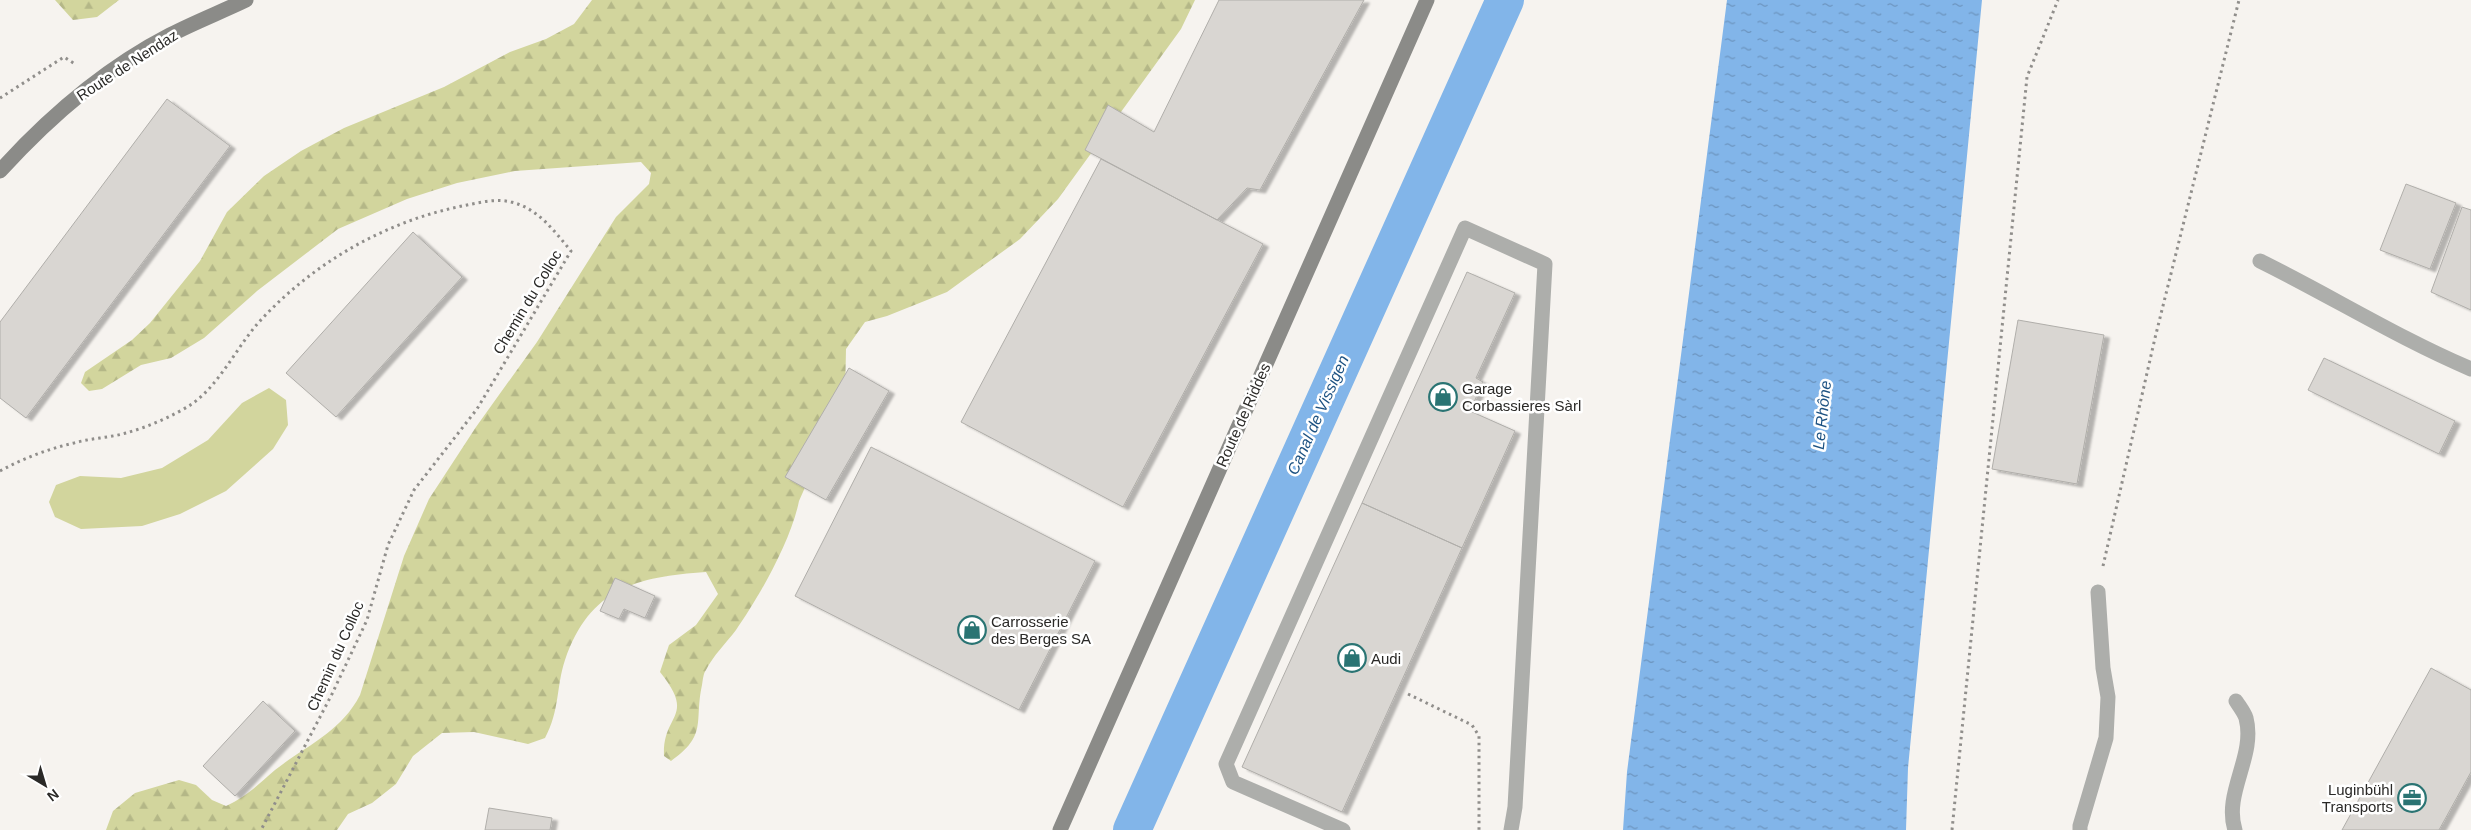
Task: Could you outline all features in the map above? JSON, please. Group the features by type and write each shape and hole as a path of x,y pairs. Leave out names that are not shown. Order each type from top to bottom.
{"street":[{"name":"Route de Nendaz","path":"0,171 67,103 98,80 169,35 246,0"},
{"name":"Route de Riddes","path":"1060,830 1427,0"}],"lane":[{"path":"1343,830 1233,782 1226,764 1465,228 1545,264 1515,807 1512,830"},
{"path":"2260,261 2319,290 2421,347 2471,369"},
{"path":"2080,830 2106,738 2108,697 2102,668 2098,592"},
{"path":"2235,830 2231,818 2248,746 2246,717 2236,701"}],"path":[{"path":"1952,830 2027,77 2058,0"},
{"path":"2098,592 2154,338 2239,0"},
{"path":"0,98 64,57 98,80"},
{"name":"Chemin du Colloc","path":"0,471 40,452 76,442 125,433 149,425 191,404 205,392 259,323 302,280 332,258 394,226 427,213 488,201 511,202 541,216 571,251 477,409 414,490 388,545 367,620 332,694 261,830"},
{"path":"1408,694 1472,725 1479,736 1479,830"}],"green space":[{"path":"55,0 119,0 97,17 73,20"},
{"path":"592,0 1195,0 1181,29 1058,199 1020,239 947,292 887,316 865,322 846,349 845,397 799,501 782,551 754,602 705,672 695,735 683,752 671,761 664,756 665,742 677,707 676,698 671,687 660,672 669,645 696,625 718,594 706,572 681,574 637,583 619,591 602,602 588,617 575,636 562,670 556,708 545,738 528,744 474,732 442,733 413,756 396,784 372,803 348,814 337,830 106,830 113,811 135,793 179,780 196,785 212,800 226,806 246,794 343,719 360,695 404,556 429,499 476,427 537,342 616,217 649,184 651,173 641,162 515,171 457,183 407,199 338,229 257,291 204,338 171,358 141,365 102,389 89,391 81,383 85,372 132,340 150,323 200,261 227,212 264,176 301,151 344,128 444,87 510,52 546,39 574,24"},
{"path":"269,388 286,400 288,425 273,449 226,491 180,514 142,526 81,529 55,517 49,502 56,485 80,476 121,478 162,468 208,440 242,403"}],"water":[{"name":"Le Rhône","path":"1727,0 1982,0 1908,768 1906,830 1623,830 1627,772"}],"building":[{"path":"1219,0 1364,0 1260,190 1247,188 1217,220 1085,150 1108,105 1154,132"},
{"path":"167,99 230,146 26,418 0,398 0,322"},
{"path":"1101,159 1263,244 1123,507 961,422"},
{"path":"2406,184 2456,203 2430,269 2380,250"},
{"path":"2462,207 2471,210 2471,310 2431,292"},
{"path":"413,232 462,277 336,417 286,373"},
{"name":"Garage Corbassieres Sàrl","path":"1467,272 1515,293 1476,378 1483,382 1470,411 1515,431 1462,548 1362,503"},
{"path":"2018,320 2104,335 2077,484 1992,469"},
{"path":"2324,358 2455,421 2439,454 2308,390"},
{"path":"849,368 889,391 826,500 785,477"},
{"path":"871,447 1095,561 1019,710 795,596"},
{"name":"Audi","path":"1362,503 1462,548 1342,812 1242,767"},
{"path":"615,578 655,596 645,618 624,609 619,619 600,611"},
{"path":"2431,668 2471,690 2471,772 2439,830 2342,830"},
{"path":"263,701 295,731 235,796 203,766"},
{"path":"489,808 552,818 550,830 485,830"}],"waterway":[{"name":"Canal de Vissigen","path":"1132,830 1505,0"}],"place":[{"name":"Garage Corbassieres Sàrl","path":"1443,397"},
{"name":"Carrosserie des Berges SA","path":"972,630"},
{"name":"Audi","path":"1352,658"},
{"name":"Luginbühl Transports","path":"2412,798"}]}
